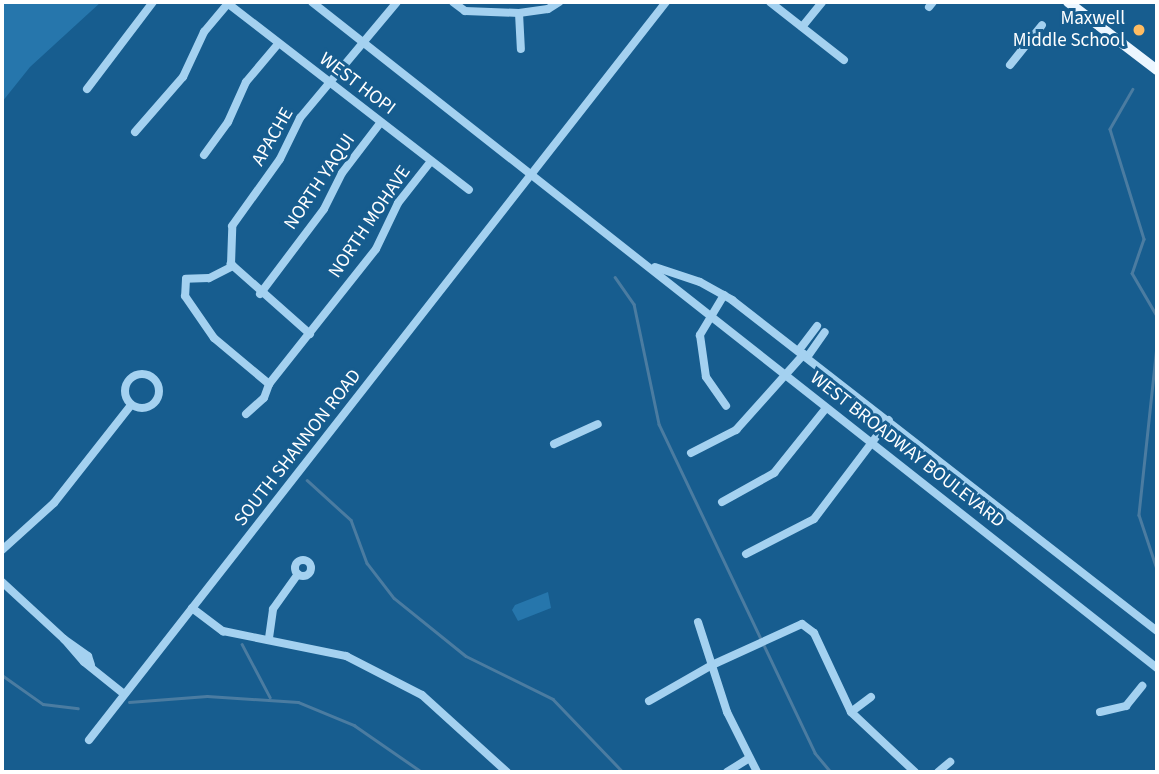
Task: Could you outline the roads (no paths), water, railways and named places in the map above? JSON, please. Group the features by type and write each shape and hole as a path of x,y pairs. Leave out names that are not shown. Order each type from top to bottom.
{"main road":[{"path":"1068,2 1157,70"}],"street":[{"path":"88,89 153,2"},
{"path":"135,132 183,77 204,32 227,2"},
{"name":"WEST HOPI","path":"227,2 469,190"},
{"name":"WEST BROADWAY BOULEVARD","path":"312,2 1157,667"},
{"name":"APACHE","path":"233,266 232,226 275,167 300,118 397,2"},
{"path":"453,2 466,11 519,13 548,9 559,2"},
{"name":"SOUTH SHANNON ROAD","path":"89,740 533,176 666,2"},
{"path":"770,2 844,60"},
{"path":"802,27 822,2"},
{"path":"519,13 521,49"},
{"path":"1010,65 1042,25"},
{"path":"204,155 228,121 246,82 278,44"},
{"name":"NORTH YAQUI","path":"260,293 324,209 342,173 381,122"},
{"name":"NORTH MOHAVE","path":"246,414 264,398 269,384 376,248 398,203 431,161"},
{"name":"WEST BROADWAY BOULEVARD","path":"637,257 724,295 803,353 1157,631"},
{"path":"269,384 214,338 184,296 186,279 209,278 233,266 260,293 310,334"},
{"path":"724,295 710,313 700,335 706,377 726,406"},
{"path":"691,453 736,430 821,329"},
{"path":"140,373 152,376 158,385 156,401 142,408 131,405 125,395 126,383 140,373"},
{"path":"2,547 54,503 131,405"},
{"path":"723,502 774,472 827,408"},
{"path":"746,554 814,519 889,420"},
{"path":"554,444 597,424"},
{"path":"269,638 273,609 298,574"},
{"path":"2,582 64,639 88,656 91,665 124,694"},
{"path":"192,608 223,631 269,638 346,656 422,695 506,772"},
{"path":"649,701 712,665 805,621 814,634 851,712 915,772"},
{"path":"698,622 748,759 757,772"},
{"path":"1100,712 1126,706 1142,686"},
{"path":"851,712 872,697"},
{"path":"727,772 748,759"},
{"path":"938,772 950,762"}],"waterway":[{"path":"1133,89 1110,129 1144,239 1132,273 1157,316"},
{"path":"615,277 634,304 659,424 815,753 831,772"},
{"path":"1157,346 1139,515 1157,569"},
{"path":"307,480 351,520 367,563 394,598 466,656 553,699 623,772"},
{"path":"242,644 270,697"},
{"path":"2,675 43,704 78,708"},
{"path":"129,702 207,696 298,702 354,725 422,772"}],"place":[{"name":"Maxwell Middle School","path":"1139,30"}]}
